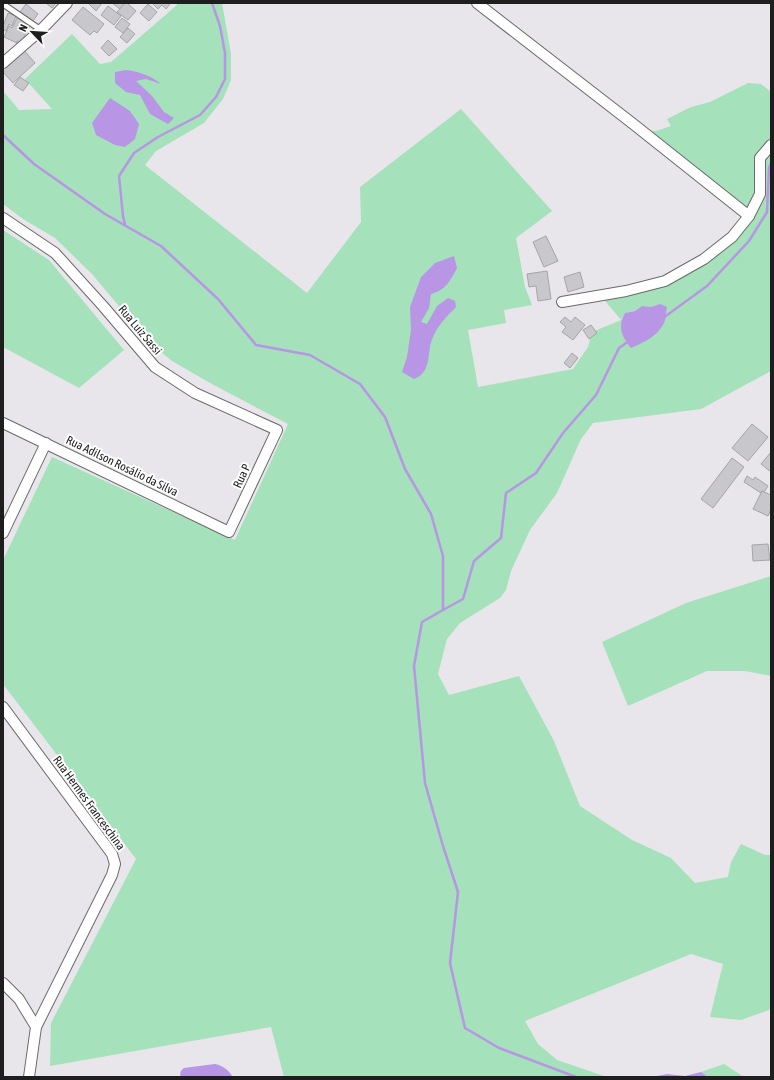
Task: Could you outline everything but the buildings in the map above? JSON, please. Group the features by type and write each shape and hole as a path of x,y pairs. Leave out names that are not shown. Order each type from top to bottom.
{"street":[{"path":"3,63 40,30 67,3"},
{"path":"477,3 749,216"},
{"path":"562,302 626,291 665,281 704,260 732,237 749,216 760,194 760,158 771,145"},
{"name":"Rua Luiz Sassi","path":"3,218 55,253 155,367 195,393 277,430"},
{"name":"Rua Adilson Rosálio da Silva","path":"3,423 229,532"},
{"name":"Rua P","path":"229,532 277,430"},
{"path":"3,533 46,443"},
{"name":"Rua Hermes Franceschina","path":"3,707 112,854 115,864 112,874 36,1027 29,1077"},
{"path":"3,983 19,999 36,1027"}],"lane":[{"path":"3,4 40,30"}],"green space":[{"path":"177,3 222,3 231,54 231,80 223,99 204,123 156,151 145,165 307,293 361,222 360,187 461,109 552,211 516,238 525,287 532,305 504,310 506,323 468,330 478,387 573,369 588,347 592,332 621,320 601,296 665,281 704,259 748,217 649,131 656,131 671,126 667,119 691,107 710,102 748,83 761,84 771,92 771,371 701,409 593,423 581,439 557,493 530,530 511,571 506,590 500,598 460,623 447,639 438,674 449,695 519,676 554,741 580,806 632,840 671,858 695,883 728,877 731,862 741,844 765,855 771,855 771,1007 769,1010 741,1020 710,1017 723,964 691,954 525,1021 538,1044 557,1060 607,1077 284,1077 271,1027 50,1066 51,1023 136,859 3,684 3,560 52,457 235,540 288,424 172,361 149,342 92,274 55,238 23,219 3,204 3,91 19,110 52,109 25,79 72,34 100,64 111,62 177,5","holes":["660,304 621,320 625,313 635,311 642,306 651,307"]},
{"path":"3,230 49,260 124,350 79,388 3,347"},
{"path":"771,576 771,676 745,671 707,671 628,706 602,642 686,603"},
{"path":"724,1064 744,1077 708,1077 701,1072"}],"shaded area":[{"path":"126,70 145,74 161,84 146,79 136,81 152,96 164,112 174,118 168,124 150,114 140,95 126,92 115,83 115,72"},
{"path":"110,98 130,111 139,124 135,139 125,147 115,145 96,135 92,123"},
{"path":"454,256 457,268 450,281 444,287 431,294 429,308 421,322 427,324 437,306 448,298 455,301 456,307 437,329 431,343 427,367 420,376 414,379 402,372 407,357 411,330 410,307 421,277 435,263"},
{"path":"660,304 667,307 665,320 661,328 650,338 631,348 623,336 621,327 625,313 635,311 642,306 651,307"},
{"path":"215,1064 226,1069 233,1077 180,1076 184,1068"},
{"path":"701,1072 708,1077 652,1077 667,1074 685,1076"}],"waterway":[{"path":"125,225 119,176 134,153 158,137 200,115 216,97 225,79 225,53 220,26 212,3"},
{"path":"3,135 34,164 105,214 161,246 218,299 256,345 310,355 360,384 385,417 405,469 431,514 443,556 443,610 422,622 414,666 425,783 458,892 450,963 465,1028 499,1048 576,1077"},
{"path":"663,318 707,286 749,241 767,212 769,168 771,163"},
{"path":"443,610 463,599 474,561 501,538 506,493 536,473 563,433 596,395 619,348 629,341"}]}
